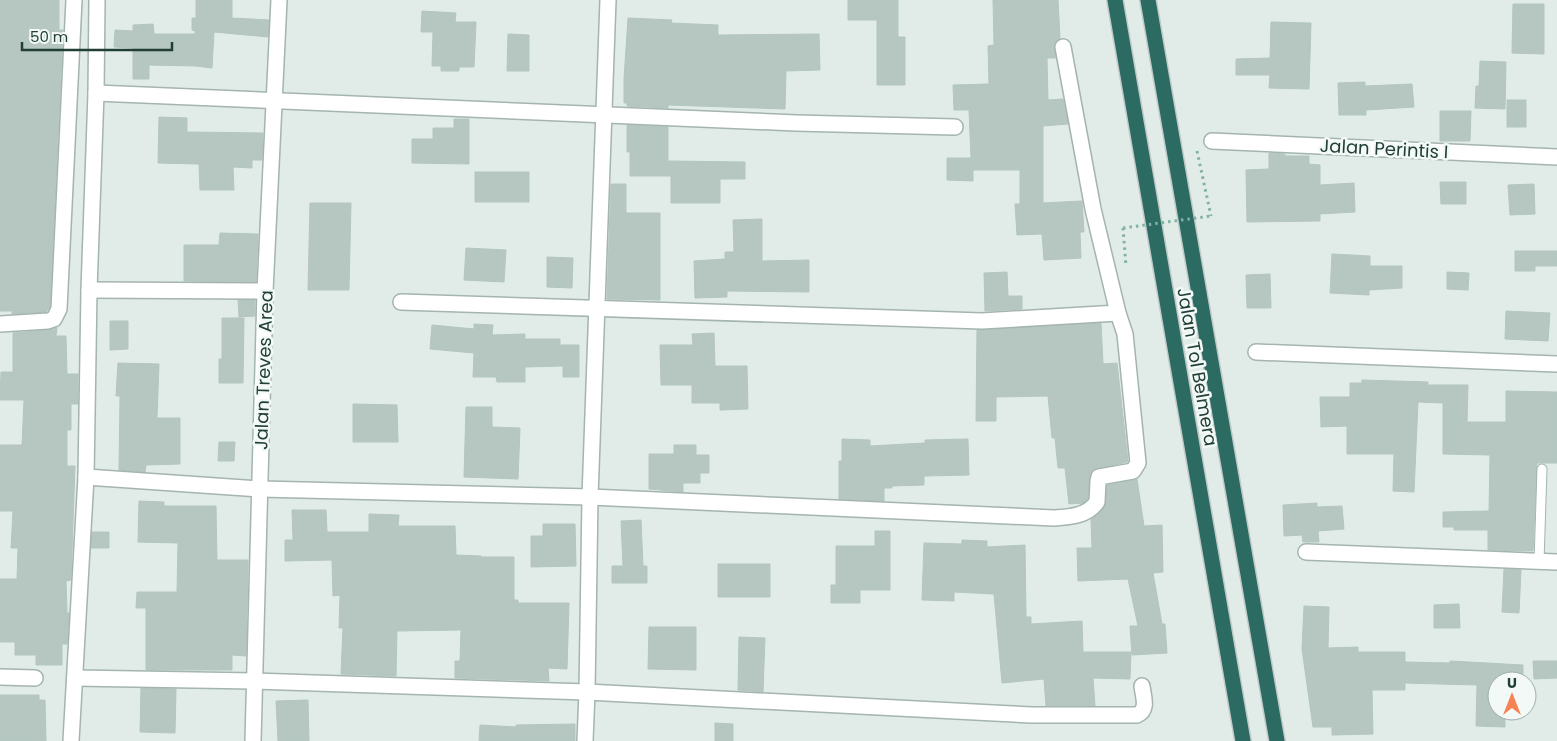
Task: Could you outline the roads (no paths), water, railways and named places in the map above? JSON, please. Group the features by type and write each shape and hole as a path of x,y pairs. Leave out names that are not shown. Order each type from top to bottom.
{"highway":[{"name":"Jalan Tol Belmera","path":"1115,0 1243,741"},
{"name":"Jalan Tol Belmera","path":"1148,0 1277,741"}],"street":[{"path":"0,324 48,321 54,319 59,309 74,0"},
{"path":"71,741 86,477 97,0"},
{"name":"Jalan Treves Area","path":"253,741 266,292 279,0"},
{"path":"585,741 590,497 608,0"},
{"path":"86,477 260,489 590,497 1054,518 1077,515 1087,511 1097,502 1099,477 1133,471 1138,463 1125,334 1118,313 1093,209 1064,47"},
{"path":"96,94 796,123 954,126"},
{"name":"Jalan Perintis I","path":"1212,141 1557,157"},
{"path":"89,290 266,292"},
{"path":"401,302 982,321 1118,313"},
{"path":"1256,352 1557,364"},
{"path":"1306,552 1557,562"},
{"path":"0,677 35,678"},
{"path":"75,678 254,681 587,692 1032,715 1137,715 1144,708 1142,686"}],"lane":[{"path":"1539,562 1542,469"}]}
